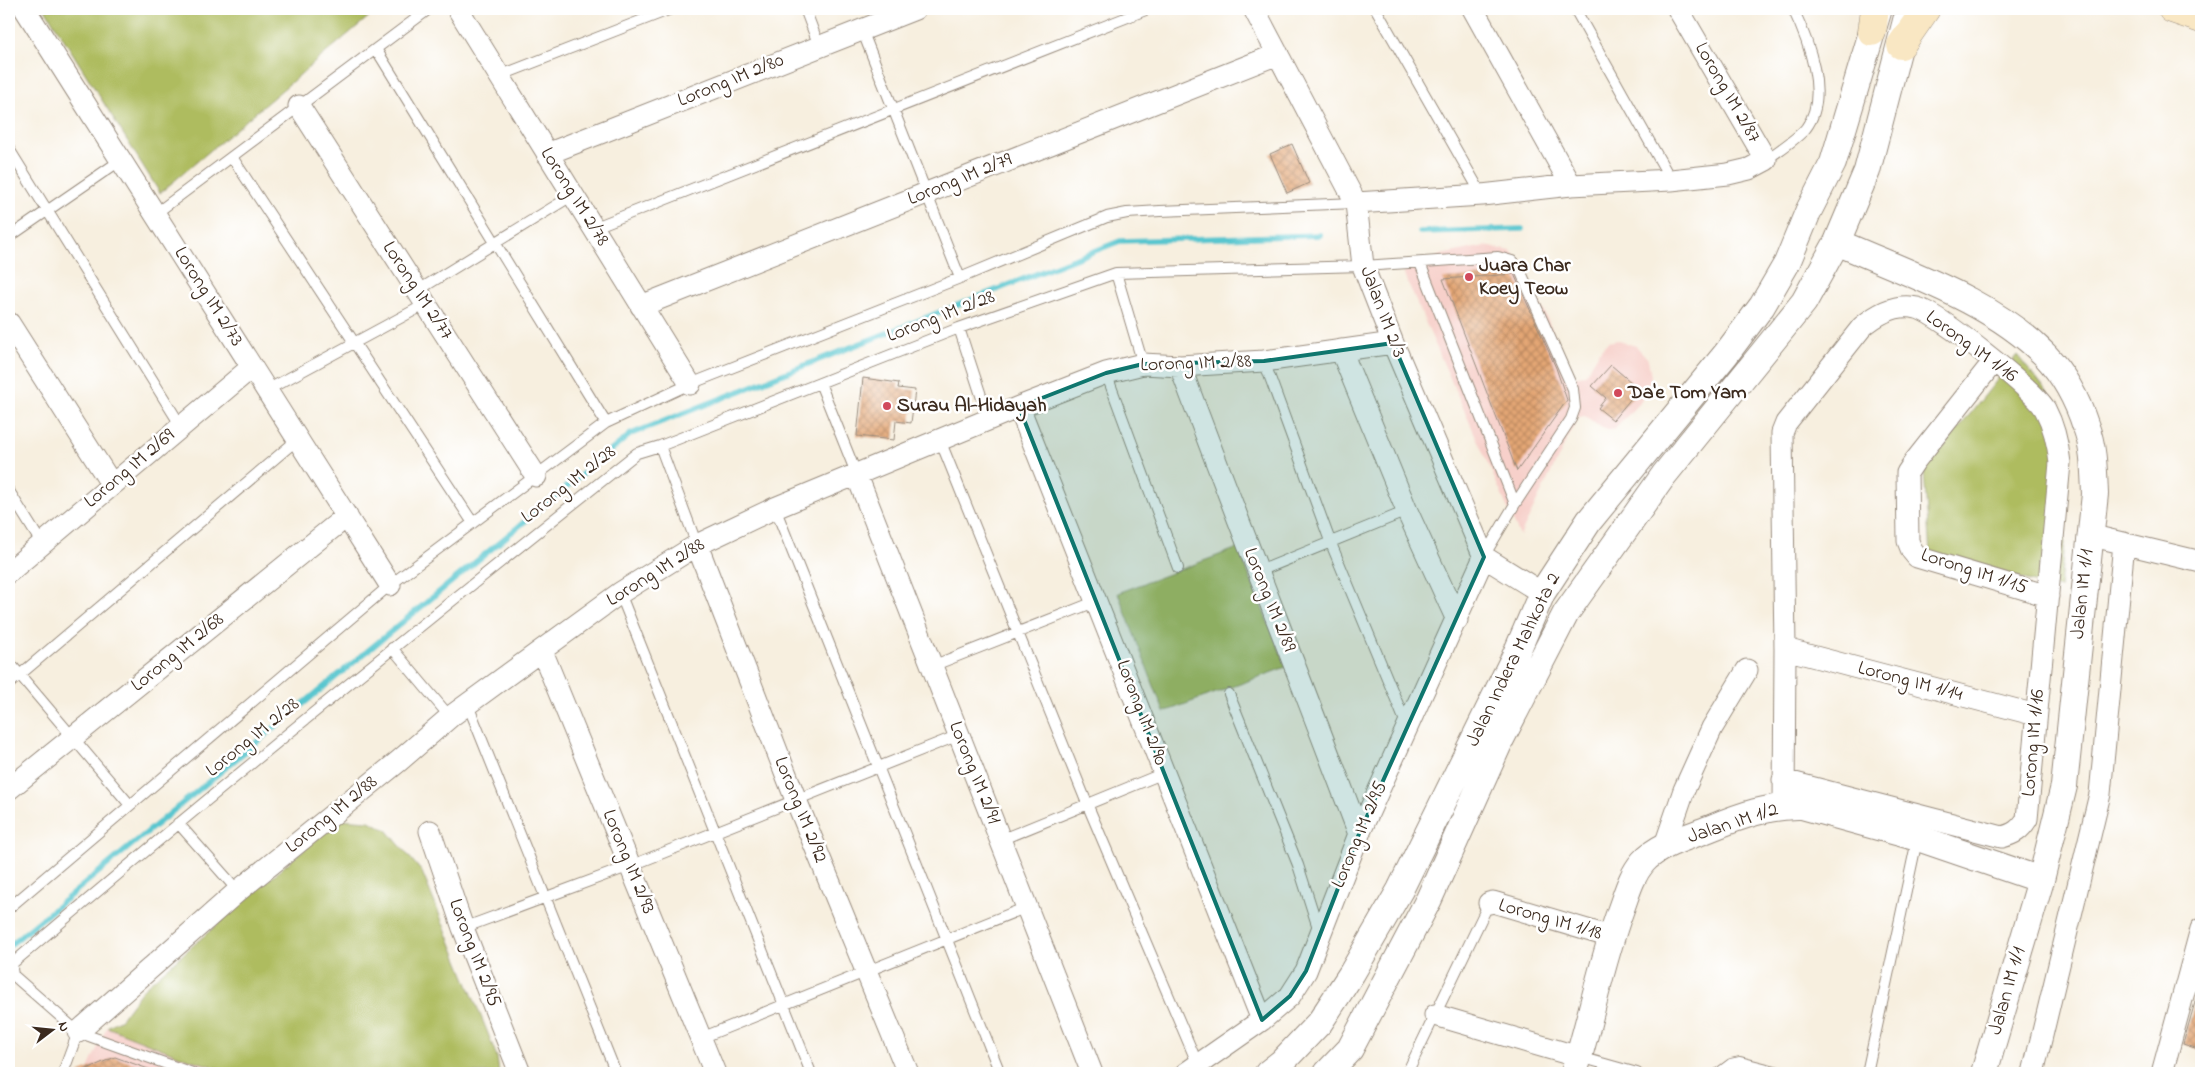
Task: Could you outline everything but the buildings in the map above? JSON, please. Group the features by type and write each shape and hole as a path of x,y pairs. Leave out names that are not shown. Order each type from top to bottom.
{"main road":[{"path":"1901,45 1926,9"},
{"path":"2172,9 2201,19"}],"street":[{"name":"Lorong IM 2/73","path":"25,9 390,585"},
{"name":"Lorong IM 2/78","path":"458,9 690,384"},
{"name":"Lorong IM 2/80","path":"547,154 915,9"},
{"name":"Jalan IM 2/3","path":"1254,9 1356,203 1363,266 1393,343 1484,557"},
{"path":"1473,9 1571,185"},
{"name":"Lorong IM 2/87","path":"1678,9 1757,165"},
{"name":"Jalan Indera Mahkota 2","path":"1327,1073 1350,1049 1429,899 1502,739 1566,613 1664,474 1804,302 1837,242 1867,171 1909,9"},
{"name":"Jalan Indera Mahkota 2","path":"1268,1073 1282,1062 1320,1022 1352,973 1396,898 1515,656 1542,593 1589,521 1726,354 1762,306 1787,263 1808,212 1833,163 1875,16"},
{"name":"Lorong IM 2/79","path":"641,306 1278,54"},
{"name":"Lorong IM 2/77","path":"299,106 536,476"},
{"path":"1356,203 1482,195 1571,185 1670,180 1728,174 1757,165"},
{"name":"Jalan IM 1/1","path":"1837,242 1967,300 2008,324 2045,356 2069,388 2087,428 2094,461 2094,486 2064,786 2040,880 1984,1073"},
{"name":"Lorong IM 1/16","path":"1903,307 1917,308 1933,315 1994,361 2031,392 2044,407 2052,424 2060,463 2048,596 2028,819 2022,828 2013,834 2002,837 1783,793 1782,433 1786,423 1862,327 1874,317 1887,310 1903,307"},
{"path":"9,323 112,485"},
{"name":"Lorong IM 2/88","path":"78,1032 238,891 399,761 450,717 620,594 697,545 775,508 856,473 1106,373 1143,364 1180,366 1264,361 1393,343"},
{"path":"1341,350 1407,511 1456,620"},
{"name":"Lorong IM 1/15","path":"1994,361 1907,473 1908,541 1912,551 1917,556 2048,596"},
{"name":"Lorong IM 2/89","path":"1180,366 1359,834"},
{"name":"Lorong IM 2/69","path":"9,572 252,367"},
{"name":"Lorong IM 2/90","path":"1019,407 1262,1020"},
{"name":"Lorong IM 2/91","path":"856,473 1092,1073"},
{"name":"Lorong IM 2/68","path":"9,789 347,516"},
{"path":"2089,535 2201,562"},
{"name":"Jalan IM 1/1","path":"2033,1073 2100,794 2124,543"},
{"name":"Lorong IM 2/92","path":"697,545 796,800 908,1073"},
{"path":"1484,557 1542,593"},
{"name":"Lorong IM 2/95","path":"1192,1069 1262,1020 1290,996 1306,971 1359,834 1484,557"},
{"name":"Lorong IM 1/14","path":"1784,649 2036,715"},
{"name":"Lorong IM 2/93","path":"542,651 715,1073"},
{"path":"1664,848 1684,790 1712,728 1747,670"},
{"name":"Jalan IM 1/2","path":"1577,1065 1611,937 1633,875 1645,860 1664,848 1726,822 1767,809 1783,793 1802,806 1918,838 2040,880"},
{"name":"Lorong IM 2/95","path":"430,831 463,928 520,1073"},
{"name":"Lorong IM 1/18","path":"1489,903 1493,902 1611,937"},
{"path":"2162,1073 2198,956 2201,929"},
{"path":"1436,1015 1577,1065"}],"lane":[{"path":"155,214 429,9"},
{"path":"499,76 671,9"},
{"path":"804,9 819,46"},
{"path":"593,228 1148,9"},
{"path":"1376,9 1482,195"},
{"path":"1575,9 1670,180"},
{"path":"1757,165 1806,127 1814,109 1818,89 1807,44 1793,9"},
{"path":"862,30 960,278"},
{"path":"376,49 606,423"},
{"path":"9,149 182,426"},
{"path":"232,156 473,523"},
{"path":"9,238 121,160"},
{"path":"267,390 354,343 422,298 495,243 573,195"},
{"path":"9,908 390,585 606,423 690,384 960,278 1092,223 1127,213 1356,203"},
{"name":"Lorong IM 2/28","path":"78,1032 13,975 13,962 178,823 392,648 638,453 959,328 1116,272 1363,266 1498,257 1512,261 1524,278 1573,389 1575,408 1571,419 1515,504 1484,557"},
{"path":"1420,263 1515,504"},
{"path":"1116,272 1143,364"},
{"path":"959,328 989,420"},
{"path":"1264,361 1330,540 1407,727"},
{"path":"1106,373 1178,568"},
{"path":"820,382 856,473"},
{"path":"9,684 298,439"},
{"path":"940,440 1192,1069"},
{"path":"660,446 697,545"},
{"path":"9,491 42,544"},
{"path":"775,508 1000,1073"},
{"path":"1258,572 1330,540 1407,511"},
{"path":"620,594 811,1073"},
{"path":"932,666 1097,601"},
{"path":"392,648 450,717"},
{"path":"9,662 130,805"},
{"path":"1230,694 1298,865 1320,932"},
{"path":"468,705 616,1073"},
{"path":"463,928 630,866 959,735"},
{"path":"1000,840 1088,806 1164,773"},
{"path":"178,823 238,891"},
{"path":"1868,1073 1918,838"},
{"path":"1407,1073 1489,903"},
{"path":"701,1038 1027,907"},
{"path":"78,1032 187,1072"},
{"name":"Lorong IM 2/88","path":"63,1073 78,1032"},
{"path":"1719,1073 1731,1064 1740,1062 1783,1073"},
{"path":"1577,1065 1637,1073"}],"highlighted area":[{"path":"1393,343 1484,557 1359,834 1306,971 1290,996 1262,1020 1019,407 1106,373 1143,364 1264,361"}],"shaded area":[{"path":"1485,246 1511,251 1523,265 1573,377 1585,375 1601,349 1608,342 1618,340 1636,346 1648,359 1651,377 1641,401 1614,430 1602,428 1585,416 1578,417 1520,536 1403,272 1441,255"},
{"path":"107,1027 185,1058 235,1073 86,1073"}],"green space":[{"path":"45,9 378,9 160,193"},
{"path":"2017,355 2052,398 2064,419 2068,447 2066,518 2060,589 1930,554 1924,472"},
{"path":"1238,548 1286,667 1164,712 1118,593"},
{"path":"339,819 369,821 387,830 422,872 497,1057 499,1073 235,1073 185,1058 107,1027 121,1019 144,988"}],"waterway":[{"path":"1420,232 1522,229"},
{"path":"9,946 631,434 1120,241 1320,235"}],"place":[{"name":"Juara Char Koey Teow","path":"1469,277"},
{"name":"Da'e Tom Yam","path":"1618,393"},
{"name":"Surau Al-Hidayah","path":"887,406"}]}
